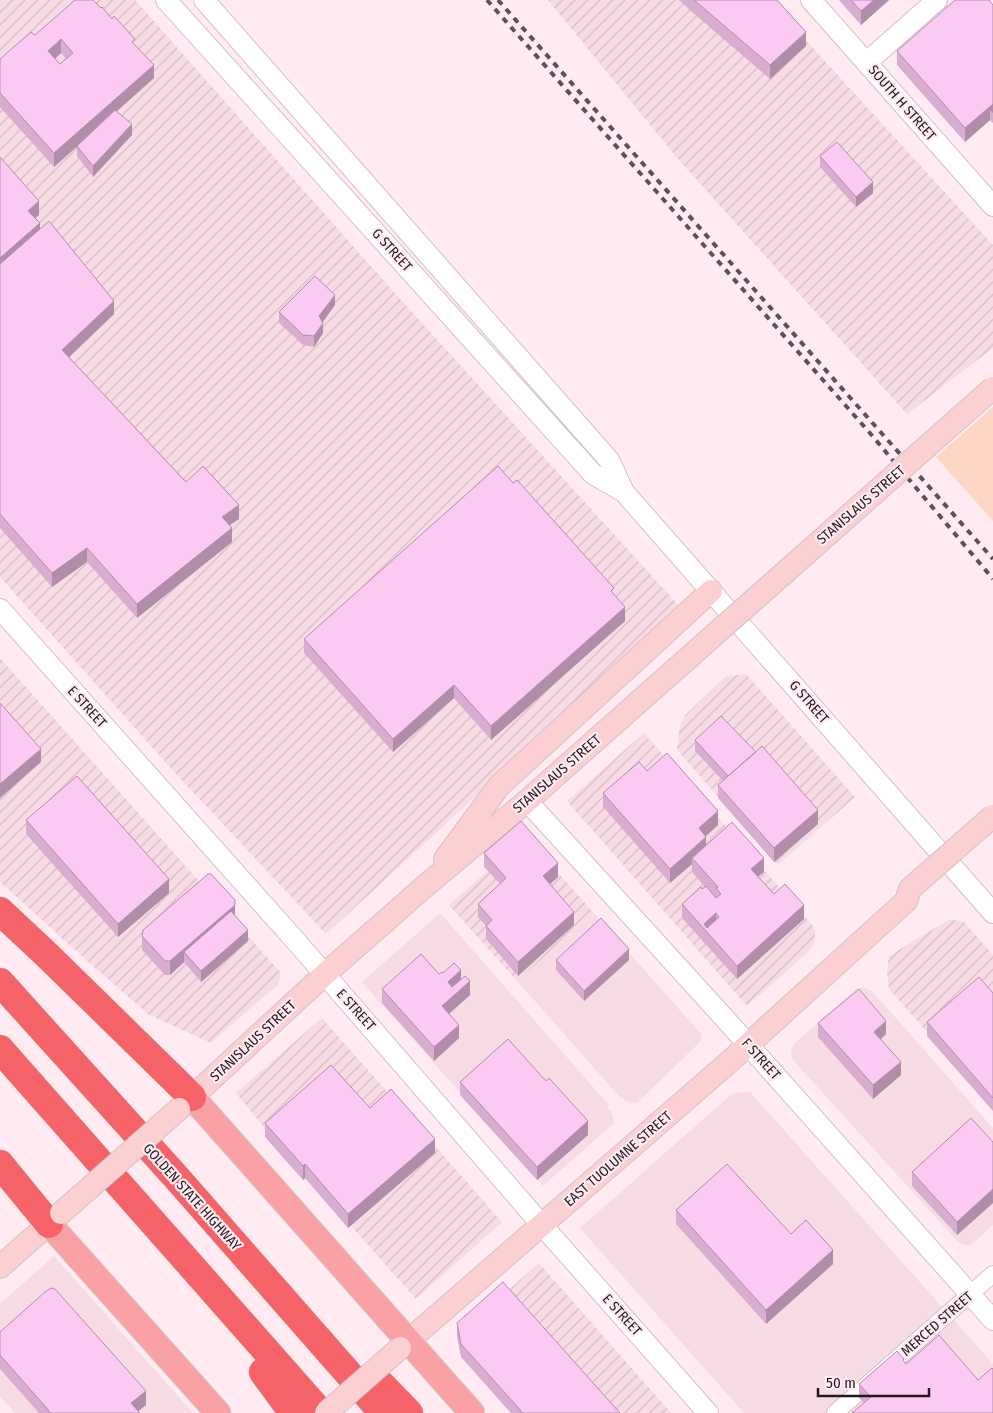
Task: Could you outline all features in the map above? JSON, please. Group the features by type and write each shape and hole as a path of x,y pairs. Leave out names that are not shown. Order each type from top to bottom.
{"highway":[{"path":"0,912 48,956 186,1103"},
{"name":"GOLDEN STATE HIGHWAY","path":"0,982 176,1177 383,1413"},
{"path":"0,1050 321,1413"},
{"path":"0,1164 55,1218"},
{"path":"176,1177 409,1413"},
{"path":"148,1218 293,1413"}],"main road":[{"name":"STANISLAUS STREET","path":"0,1267 186,1103 324,975 424,887 527,801 993,388"},
{"path":"424,887 499,786 711,591"},
{"name":"EAST TUOLUMNE STREET","path":"326,1413 541,1224 728,1064 906,901 917,900 923,886 993,816"},
{"name":"EAST TUOLUMNE STREET","path":"923,886 993,833"},
{"path":"186,1103 404,1344 472,1413"},
{"path":"55,1218 218,1413"}],"street":[{"name":"G STREET","path":"166,0 593,474 624,492"},
{"name":"G STREET","path":"204,0 609,460 624,492 993,913"},
{"name":"SOUTH H STREET","path":"811,0 993,206"},
{"path":"867,62 937,0"},
{"name":"E STREET","path":"0,609 361,1015 541,1224 708,1413"},
{"name":"F STREET","path":"527,801 748,1044 993,1320"},
{"name":"MERCED STREET","path":"835,1413 993,1274"}],"shaded area":[{"path":"0,0 135,0 392,290 681,608 326,934 176,774 0,577"},
{"path":"548,0 769,0 993,245 993,348 907,414 678,159"},
{"path":"993,407 993,521 936,457"},
{"path":"0,658 280,972 281,976 278,984 211,1043 149,1015 0,882"},
{"path":"746,674 855,797 778,865 677,750 679,730 685,715 726,676"},
{"path":"644,733 812,925 815,932 815,941 810,950 747,1006 567,801"},
{"path":"526,837 594,913 517,981 449,905"},
{"path":"440,913 609,1105 607,1107 612,1113 614,1123 543,1186 362,982"},
{"path":"594,913 702,1037 700,1042 637,1103 627,1102 619,1096 517,981"},
{"path":"950,919 964,922 993,955 993,1107 889,989 887,972 889,956"},
{"path":"864,987 872,991 993,1128 993,1225 972,1244 964,1245 958,1242 791,1056 794,1044 856,989"},
{"path":"322,1018 502,1222 416,1299 271,1136 236,1093"},
{"path":"750,1092 993,1364 993,1413 744,1413 580,1228 733,1093"},
{"path":"54,1256 193,1413 15,1413 0,1396 0,1304"},
{"path":"539,1263 671,1413 517,1413 462,1331"}],"building":[{"path":"75,0 93,0 112,19 114,16 135,39 132,42 154,65 54,153 0,93 0,59 31,32 35,35","holes":["61,39 73,53 60,64 48,51"]},
{"path":"694,0 777,0 806,32 770,65"},
{"path":"851,0 874,0 861,11"},
{"path":"955,0 989,0 993,5 993,104 965,128 897,51"},
{"path":"115,110 132,124 93,166 77,146"},
{"path":"837,142 873,182 856,197 820,156"},
{"path":"0,157 39,201 28,211 40,223 0,258"},
{"path":"49,221 114,301 62,350 186,482 203,466 239,505 222,517 232,528 137,604 87,548 52,573 0,514 0,264"},
{"path":"315,276 335,295 319,316 323,323 314,336 303,335 279,312"},
{"path":"498,466 513,483 517,480 614,588 611,591 625,607 491,726 454,685 393,739 304,639"},
{"path":"0,703 41,749 0,784"},
{"path":"721,716 756,752 728,776 695,740"},
{"path":"762,746 818,810 774,848 718,785"},
{"path":"667,753 718,811 699,828 706,837 670,869 603,793 639,762 647,771"},
{"path":"77,776 169,879 118,924 26,820"},
{"path":"521,821 558,863 543,876 574,912 518,962 486,926 492,920 478,904 506,878 484,853"},
{"path":"732,822 764,858 751,869 774,894 785,884 804,905 737,966 682,904 701,887 702,889 706,886 716,898 721,894 716,888 718,887 692,858","holes":["716,913 719,917 707,928 704,924"]},
{"path":"208,874 211,874 235,900 235,905 170,961 165,961 142,936 143,930"},
{"path":"231,911 248,930 201,971 184,952"},
{"path":"601,918 629,949 584,991 556,960"},
{"path":"421,954 439,974 443,973 454,963 461,970 448,982 452,987 465,976 470,981 442,1006 459,1025 434,1047 382,989"},
{"path":"979,977 993,993 993,1098 927,1022"},
{"path":"859,989 886,1021 874,1032 901,1062 873,1085 818,1023"},
{"path":"508,1039 546,1081 549,1078 588,1121 537,1167 460,1082"},
{"path":"331,1065 370,1108 391,1089 435,1139 348,1214 305,1164 303,1166 265,1123"},
{"path":"971,1118 993,1142 993,1189 957,1222 912,1172"},
{"path":"727,1164 791,1234 806,1220 833,1250 766,1310 676,1210"},
{"path":"503,1282 620,1413 523,1413 461,1344 457,1323"},
{"path":"51,1288 55,1289 146,1391 131,1403 140,1413 51,1413 0,1355 0,1332"},
{"path":"939,1335 978,1380 993,1369 993,1413 852,1413 871,1397 859,1384 897,1351 906,1364"}],"railway":[{"path":"487,0 869,432 993,579"},
{"path":"498,0 993,559"}]}
